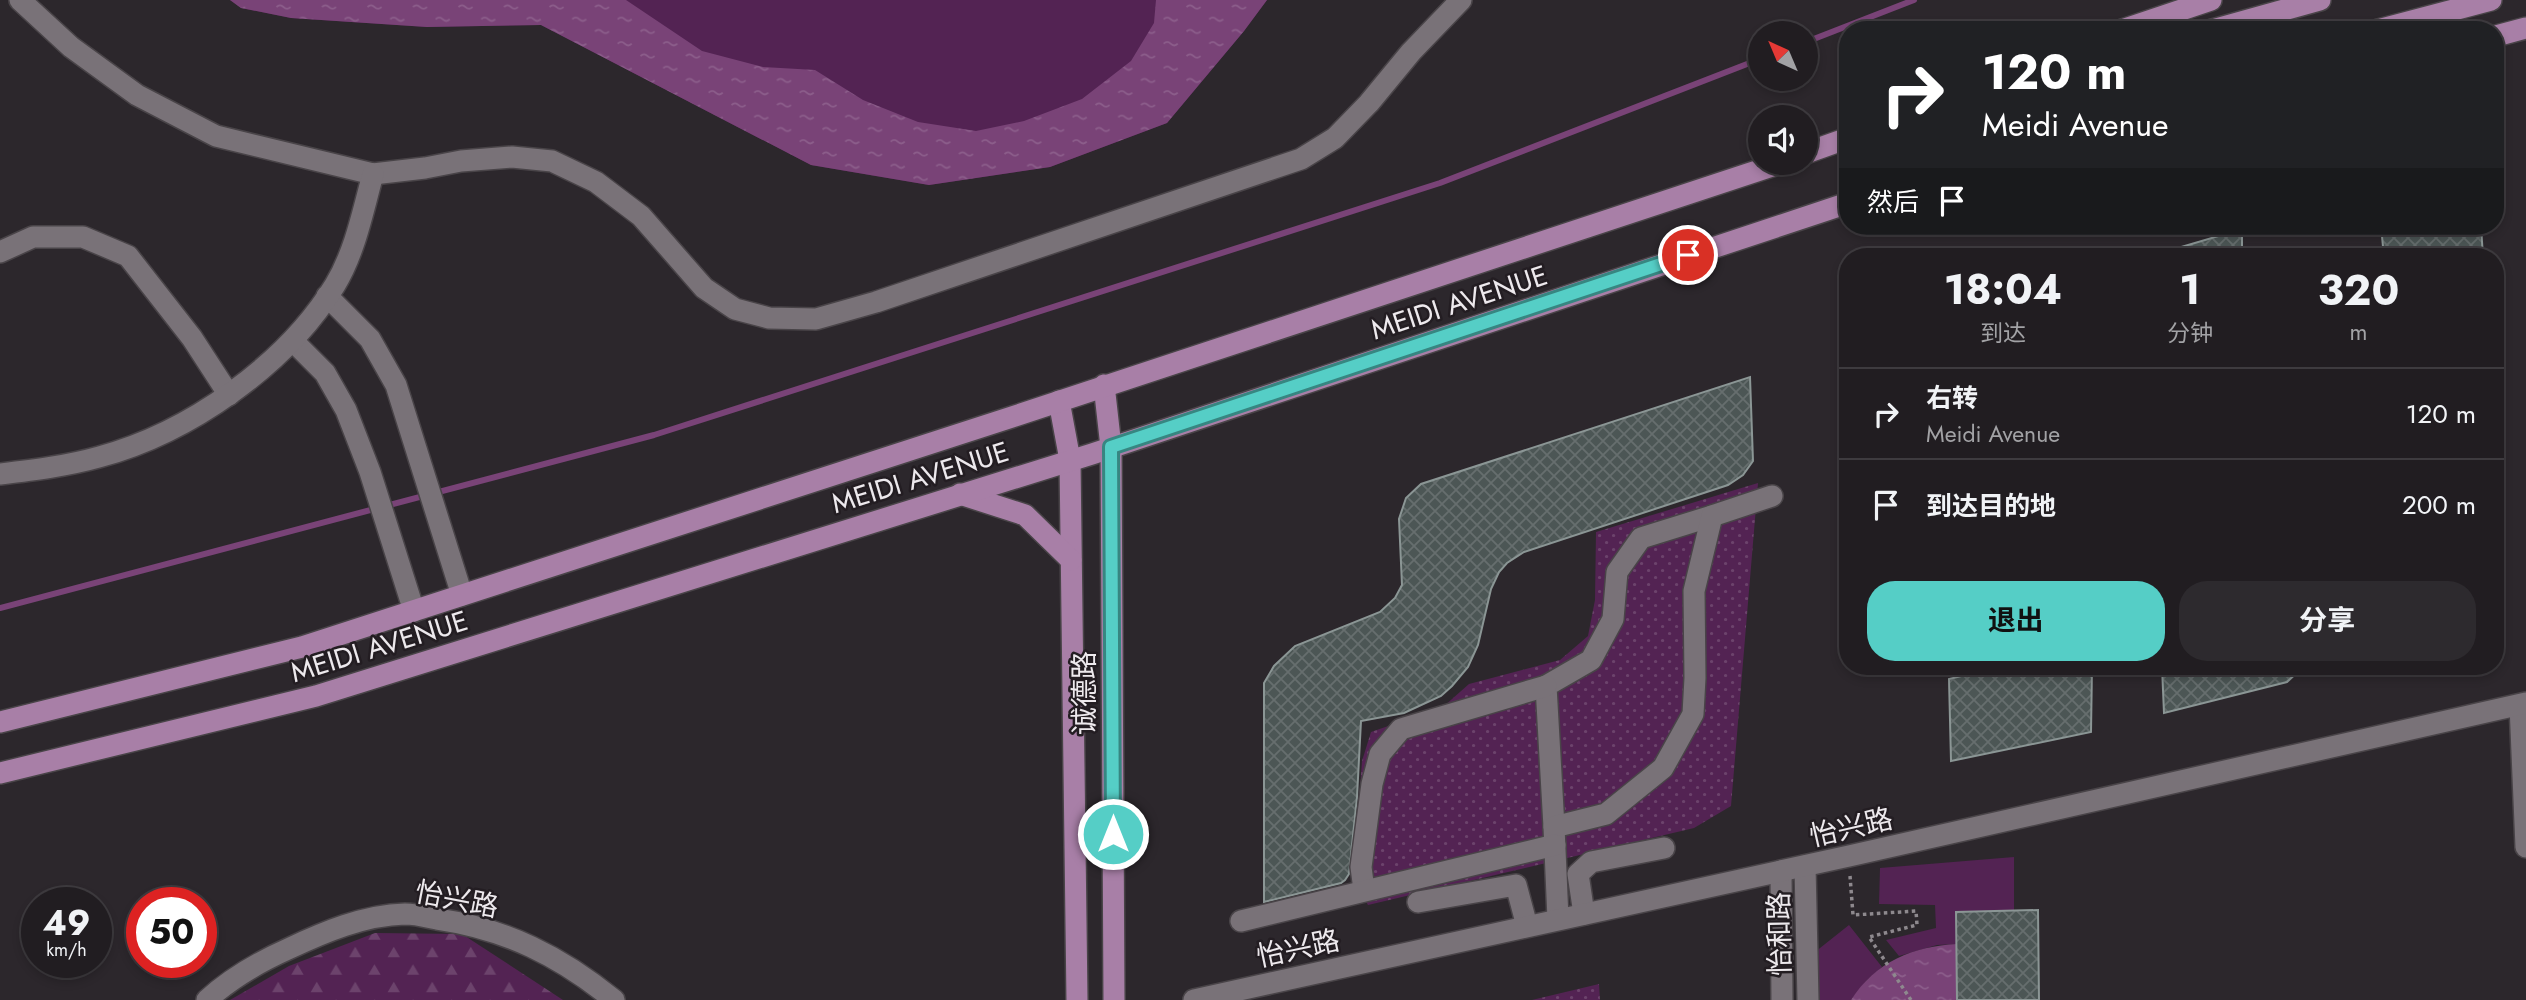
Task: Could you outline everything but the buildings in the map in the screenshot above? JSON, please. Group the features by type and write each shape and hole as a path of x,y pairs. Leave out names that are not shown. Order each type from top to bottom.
{"main road":[{"path":"2149,21 2211,0"},
{"path":"2244,21 2320,0"},
{"path":"2412,21 2491,0"},
{"path":"2504,34 2526,29"},
{"path":"1818,149 1839,141"},
{"name":"MEIDI AVENUE","path":"0,722 302,647 1748,174"},
{"name":"MEIDI AVENUE","path":"0,773 316,696 1111,447 1839,206"},
{"name":"诚德路","path":"1104,385 1111,447 1114,1000"},
{"name":"诚德路","path":"1059,401 1070,460 1077,1000"},
{"path":"960,494 1025,515 1071,560"}],"street":[{"path":"20,0 71,47 137,95 216,136 373,174 461,161 512,157 552,160 596,181 641,216 704,288 735,309 769,318 816,319 876,302 1301,159 1335,138 1461,0"},
{"path":"0,474 51,468 102,457 159,435 229,395 293,341 336,284 356,234 373,174"},
{"path":"0,251 33,237 83,237 128,256 192,338 229,395"},
{"path":"327,296 370,339 396,385 462,595"},
{"path":"293,341 325,373 346,410 370,472 414,611"},
{"path":"1364,890 1361,867 1372,784 1380,754 1401,729 1546,686 1591,660 1613,619 1617,572 1641,538 1772,496"},
{"path":"1241,922 1554,836 1606,814 1662,768 1693,714 1693,591 1712,516"},
{"path":"1546,686 1558,919"},
{"path":"2524,705 2526,847"},
{"name":"怡兴路","path":"1194,1000 2524,705"},
{"path":"1584,914 1578,874 1591,862 1664,848"},
{"name":"怡和路","path":"1805,866 1808,1000"},
{"name":"怡和路","path":"1781,870 1783,1000"},
{"path":"1418,902 1516,885 1527,926"},
{"name":"怡兴路","path":"208,1000 225,984 267,959 324,932 357,922 405,914 458,922 531,944 586,977 614,1000"}],"path":[{"path":"1849,856 1853,915 1916,911 1917,925 1868,937 1912,1000"}],"green space":[{"path":"230,0 1267,0 1167,123 1050,167 929,185 811,165 541,25 427,27 291,18 241,8"},
{"path":"1758,483 1731,806 1694,828 1368,905 1354,880 1362,761 1371,732 1443,707 1469,684 1560,660 1588,636 1595,600 1596,532"},
{"path":"2014,857 2014,911 1957,944 1937,945 1899,956 1886,940 1936,928 1935,905 1879,904 1880,868"},
{"path":"1849,925 1882,967 1851,1000 1815,1000 1815,952"},
{"path":"375,933 462,934 563,1000 230,1000 289,966"},
{"path":"1599,984 1600,1000 1532,1000"}],"water":[{"path":"230,0 626,0 702,51 763,67 815,70 863,100 918,122 976,131 1024,121 1082,99 1131,61 1154,23 1156,0 1267,0 1167,123 1050,167 929,185 811,165 541,25 427,27 291,18 241,8"},
{"path":"1957,944 1957,1000 1851,1000 1872,976 1897,958 1926,948"}],"waterway":[{"path":"1860,21 1914,0"},
{"path":"1818,37 1839,29"},
{"path":"0,608 654,435 1440,183 1748,64"}],"route":[{"path":"1113,834 1111,447 1688,255"}]}
